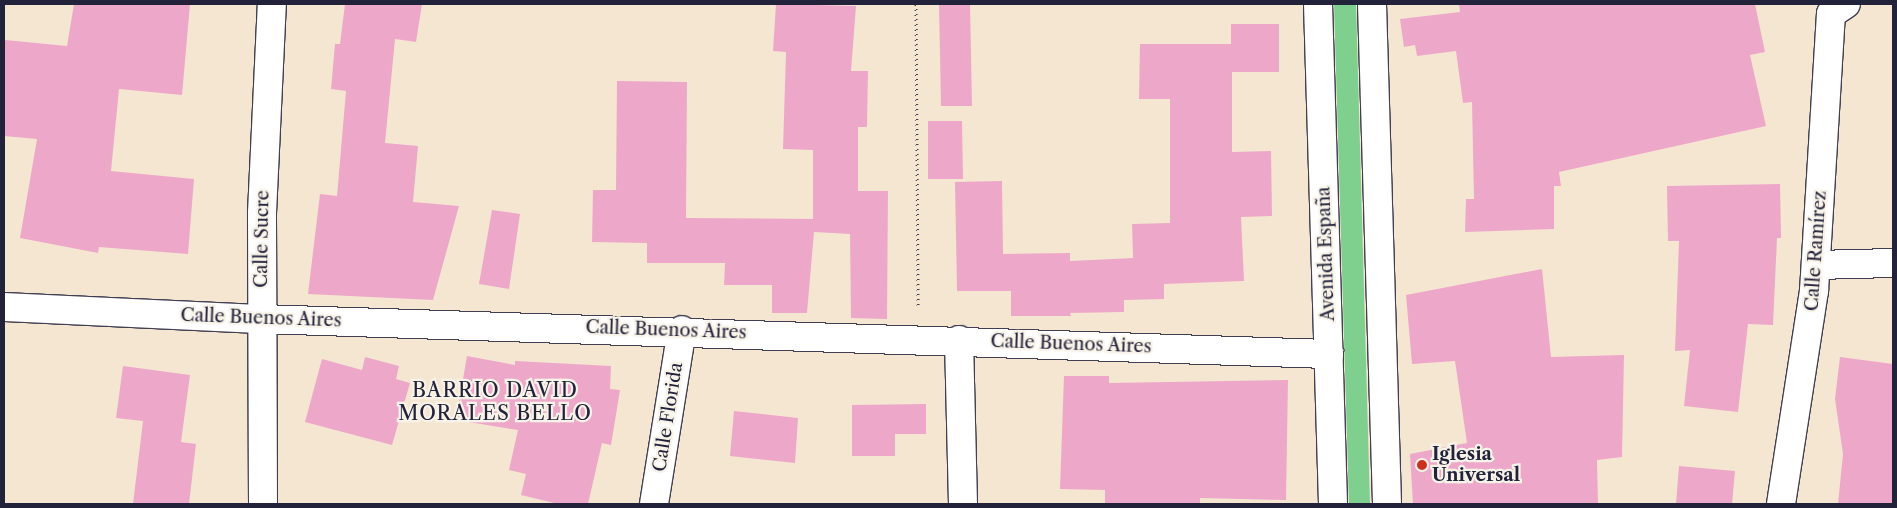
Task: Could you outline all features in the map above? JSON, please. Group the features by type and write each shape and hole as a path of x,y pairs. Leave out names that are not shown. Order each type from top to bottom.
{"street":[{"name":"Calle Sucre","path":"263,504 262,213 272,4"},
{"name":"Avenida España","path":"1318,4 1333,504"},
{"path":"1372,4 1386,504"},
{"name":"Calle Ramírez","path":"1781,504 1804,370 1816,265 1831,14 1846,4"},
{"path":"1816,265 1893,263"},
{"name":"Calle Buenos Aires","path":"4,307 261,319 682,330 1328,354"},
{"name":"Calle Florida","path":"654,504 682,330"},
{"path":"958,340 963,504"}],"path":[{"path":"916,4 919,338"}],"green space":[{"path":"1334,4 1356,4 1370,504 1349,504"}],"building":[{"path":"74,4 190,4 182,95 119,89 111,171 194,179 188,254 99,247 98,253 20,238 37,139 4,136 5,40 67,46"},
{"path":"345,4 422,4 416,42 395,39 385,143 418,146 413,202 459,206 433,300 308,294 320,194 337,196 346,91 331,89 335,44 340,44"},
{"path":"776,4 856,6 851,71 868,71 867,127 858,127 858,191 888,191 887,319 851,318 850,234 814,232 807,313 772,313 772,285 724,285 725,263 647,263 647,243 592,242 593,190 616,190 617,81 687,82 686,218 813,219 813,150 783,149 786,52 773,51"},
{"path":"939,4 970,4 972,106 941,106"},
{"path":"1459,4 1755,4 1765,52 1750,55 1766,126 1559,172 1561,186 1554,186 1554,229 1465,232 1466,199 1474,199 1472,102 1463,103 1456,51 1417,56 1415,45 1404,47 1400,19 1460,12"},
{"path":"1231,24 1279,24 1279,72 1232,72 1232,152 1271,151 1272,216 1241,217 1244,281 1164,284 1164,299 1124,300 1124,312 1070,313 1071,316 1011,316 1011,291 957,291 955,182 1002,181 1003,254 1070,253 1070,261 1133,258 1132,224 1170,223 1170,99 1139,99 1140,44 1231,44"},
{"path":"928,121 962,121 963,179 928,179"},
{"path":"1780,184 1781,238 1777,238 1773,325 1748,324 1738,412 1684,406 1690,350 1675,351 1679,241 1668,241 1667,186"},
{"path":"492,210 520,214 509,289 479,284"},
{"path":"1542,269 1551,357 1624,355 1622,457 1597,460 1598,504 1413,504 1410,454 1467,443 1455,361 1412,364 1406,295"},
{"path":"467,356 515,365 515,361 611,366 610,389 620,390 611,445 602,443 588,504 558,504 521,495 526,474 509,470 518,430 456,420"},
{"path":"365,357 399,366 396,379 410,383 392,445 305,422 322,359 362,370"},
{"path":"1840,357 1893,364 1893,504 1838,504 1843,454 1835,399"},
{"path":"123,366 190,375 181,442 196,444 189,504 133,504 143,421 116,418"},
{"path":"1064,376 1109,376 1109,383 1288,380 1286,500 1200,498 1200,504 1105,504 1105,490 1060,489"},
{"path":"926,404 926,434 895,434 895,456 852,456 852,405"},
{"path":"734,411 798,418 795,463 730,456"},
{"path":"1679,466 1735,471 1732,504 1676,504"}],"place":[{"name":"Iglesia Universal","path":"1422,465"}],"district":[{"name":"BARRIO DAVID MORALES BELLO","path":"495,402"}]}
